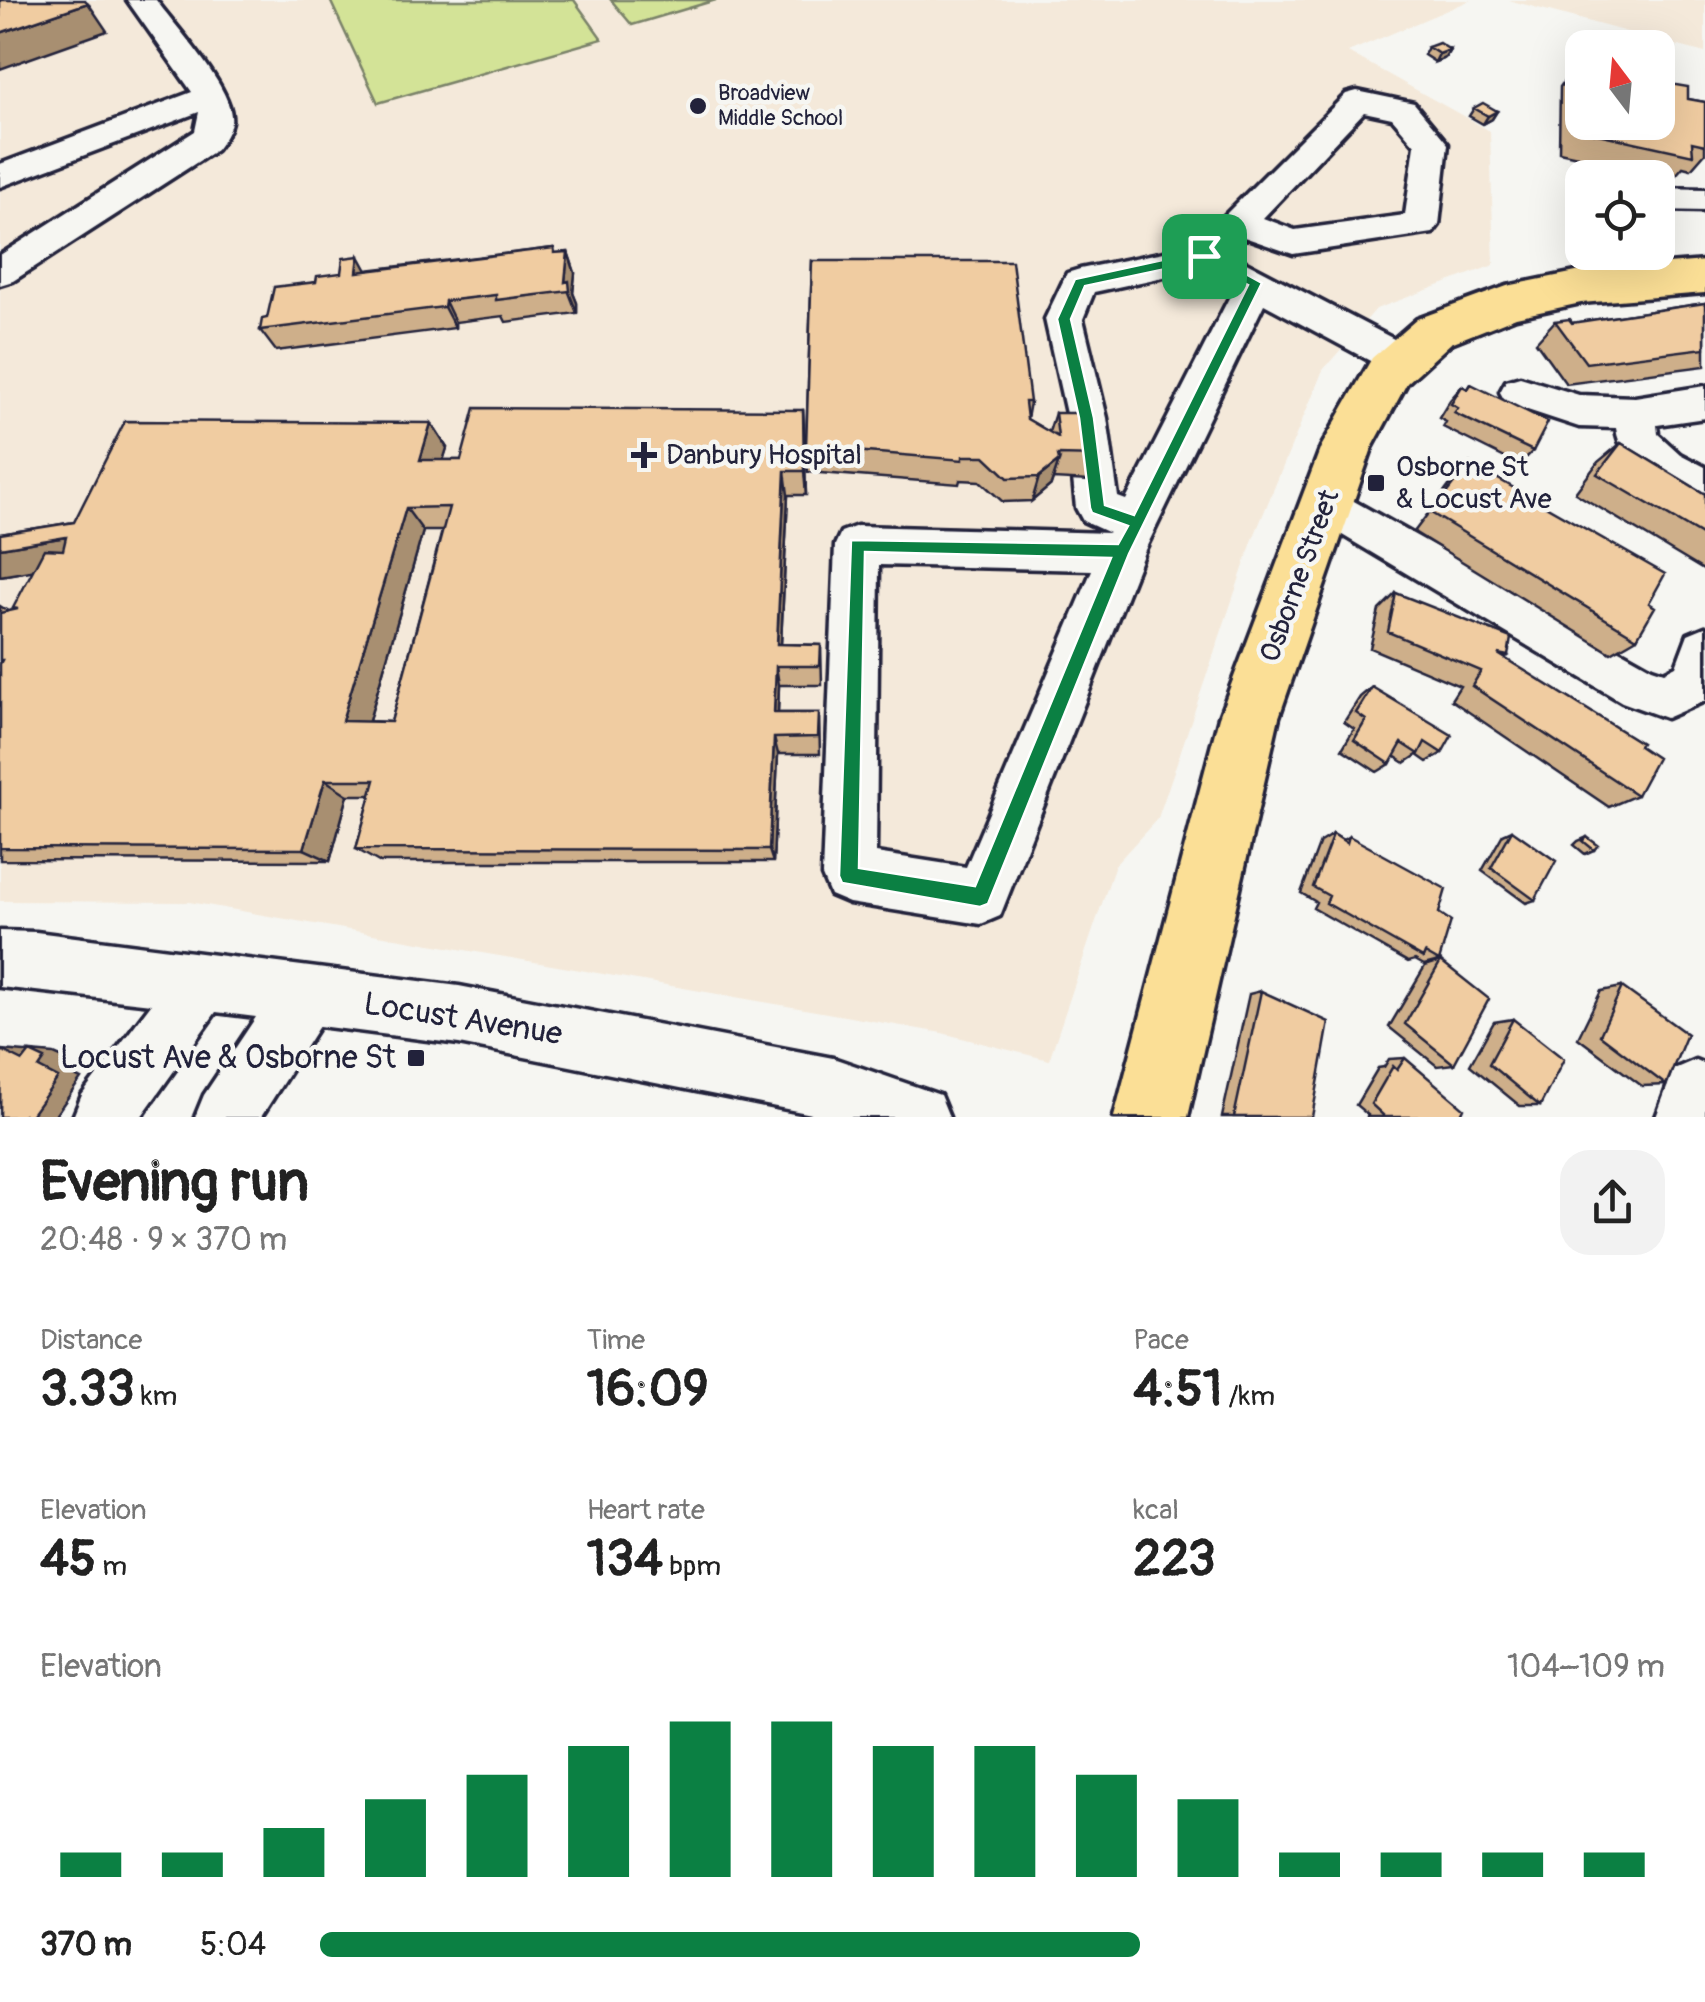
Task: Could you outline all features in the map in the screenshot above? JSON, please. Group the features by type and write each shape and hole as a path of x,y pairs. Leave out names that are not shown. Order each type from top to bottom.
{"main road":[{"name":"Osborne Street","path":"1151,1117 1249,717 1347,447 1389,371 1434,331 1507,302 1581,287 1608,270"},
{"name":"Osborne Street","path":"1622,270 1705,277"}],"street":[{"path":"0,272 204,143 216,127 212,96 141,0"},
{"path":"0,176 212,96"},
{"path":"1130,537 1098,508 1087,418 1064,319 1080,282 1204,256 1357,102 1403,110 1432,144 1422,225 1293,242 1238,222"},
{"path":"1675,199 1705,200"},
{"path":"1204,256 1401,360"},
{"path":"1130,537 857,544 849,876 980,897 1130,537 1255,283"},
{"path":"1520,392 1578,411 1635,413 1705,402"},
{"path":"1635,413 1638,441 1665,466 1705,488"},
{"path":"1327,504 1640,686 1666,694 1696,682 1705,649"},
{"name":"Locust Avenue","path":"0,960 459,1014 834,1088 918,1117"},
{"path":"104,1117 203,982"},
{"path":"226,1117 305,994"}],"shaded area":[{"name":"Danbury Hospital","path":"0,0 1471,0 1348,52 1490,131 1494,265 1376,309 1323,370 1253,539 1158,818 1115,865 1049,1060 942,1033 189,902 0,901"},
{"path":"1508,0 1705,0 1705,53 1675,45 1675,30 1620,30"}],"green space":[{"path":"330,0 574,0 602,39 378,103"},
{"path":"611,0 716,0 632,25"}],"building":[{"path":"0,0 85,0 88,3 0,33"},
{"path":"1439,43 1450,50 1439,54 1428,47"},
{"path":"1675,85 1688,87 1688,99 1705,102 1705,145 1692,142 1693,155 1625,140 1675,140"},
{"path":"1483,103 1497,111 1488,116 1474,108"},
{"path":"554,248 554,253 568,252 565,282 569,281 570,291 496,300 496,295 445,301 444,307 260,330 274,287 316,282 317,276 341,273 343,258 359,256 357,272"},
{"path":"812,261 1012,261 1030,402 1025,402 1027,419 1058,437 1055,413 1091,413 1099,456 1058,455 1059,461 1039,477 1008,478 985,456 963,456 963,460 806,447"},
{"path":"1705,303 1705,348 1586,363 1555,321 1569,319 1572,323"},
{"path":"1471,384 1548,422 1533,451 1454,413 1458,408 1451,404 1462,386 1468,389"},
{"path":"475,408 803,410 804,471 785,471 777,644 821,645 820,666 776,666 774,713 819,713 818,737 774,738 769,850 356,849 375,780 325,780 304,849 0,848 0,613 18,609 13,608 44,549 63,550 66,537 0,548 0,534 74,522 125,421 431,423 420,460 461,460","holes":["449,507 391,722 342,721 406,508"]},
{"path":"1621,443 1705,494 1705,537 1597,474"},
{"path":"1470,463 1665,574 1649,603 1655,607 1637,638 1431,513"},
{"path":"1396,593 1511,638 1508,656 1498,654 1641,743 1639,746 1657,758 1637,795 1472,686 1481,671 1388,632"},
{"path":"1372,687 1452,735 1442,753 1425,742 1419,754 1402,743 1390,764 1354,740 1366,720 1356,713"},
{"path":"1512,830 1556,861 1535,900 1491,868"},
{"path":"1333,834 1347,843 1349,836 1446,889 1439,913 1451,921 1439,961 1425,953 1423,958 1326,903 1329,896 1313,887"},
{"path":"1587,837 1598,845 1594,850 1583,841"},
{"path":"1441,961 1489,999 1454,1064 1405,1024"},
{"path":"1622,987 1687,1034 1666,1085 1600,1035"},
{"path":"1261,991 1329,1022 1312,1117 1234,1117"},
{"path":"1513,1019 1564,1059 1540,1106 1489,1064"},
{"path":"1,1050 23,1061 30,1052 45,1059 39,1068 58,1078 30,1117 0,1117"},
{"path":"1405,1058 1464,1108 1460,1117 1382,1117 1371,1104 1393,1066 1397,1070"}],"place":[{"name":"Broadview Middle School","path":"698,106"},
{"name":"Danbury Hospital","path":"644,455"},
{"name":"Osborne St & Locust Ave","path":"1376,483"},
{"name":"Locust Ave & Osborne St","path":"416,1058"}],"route":[{"path":"1204,256 1080,282 1064,319 1087,418 1098,508 1138,523 1122,552 980,897 849,876 857,544 1122,552 1138,523 1255,283 1204,256"}]}
